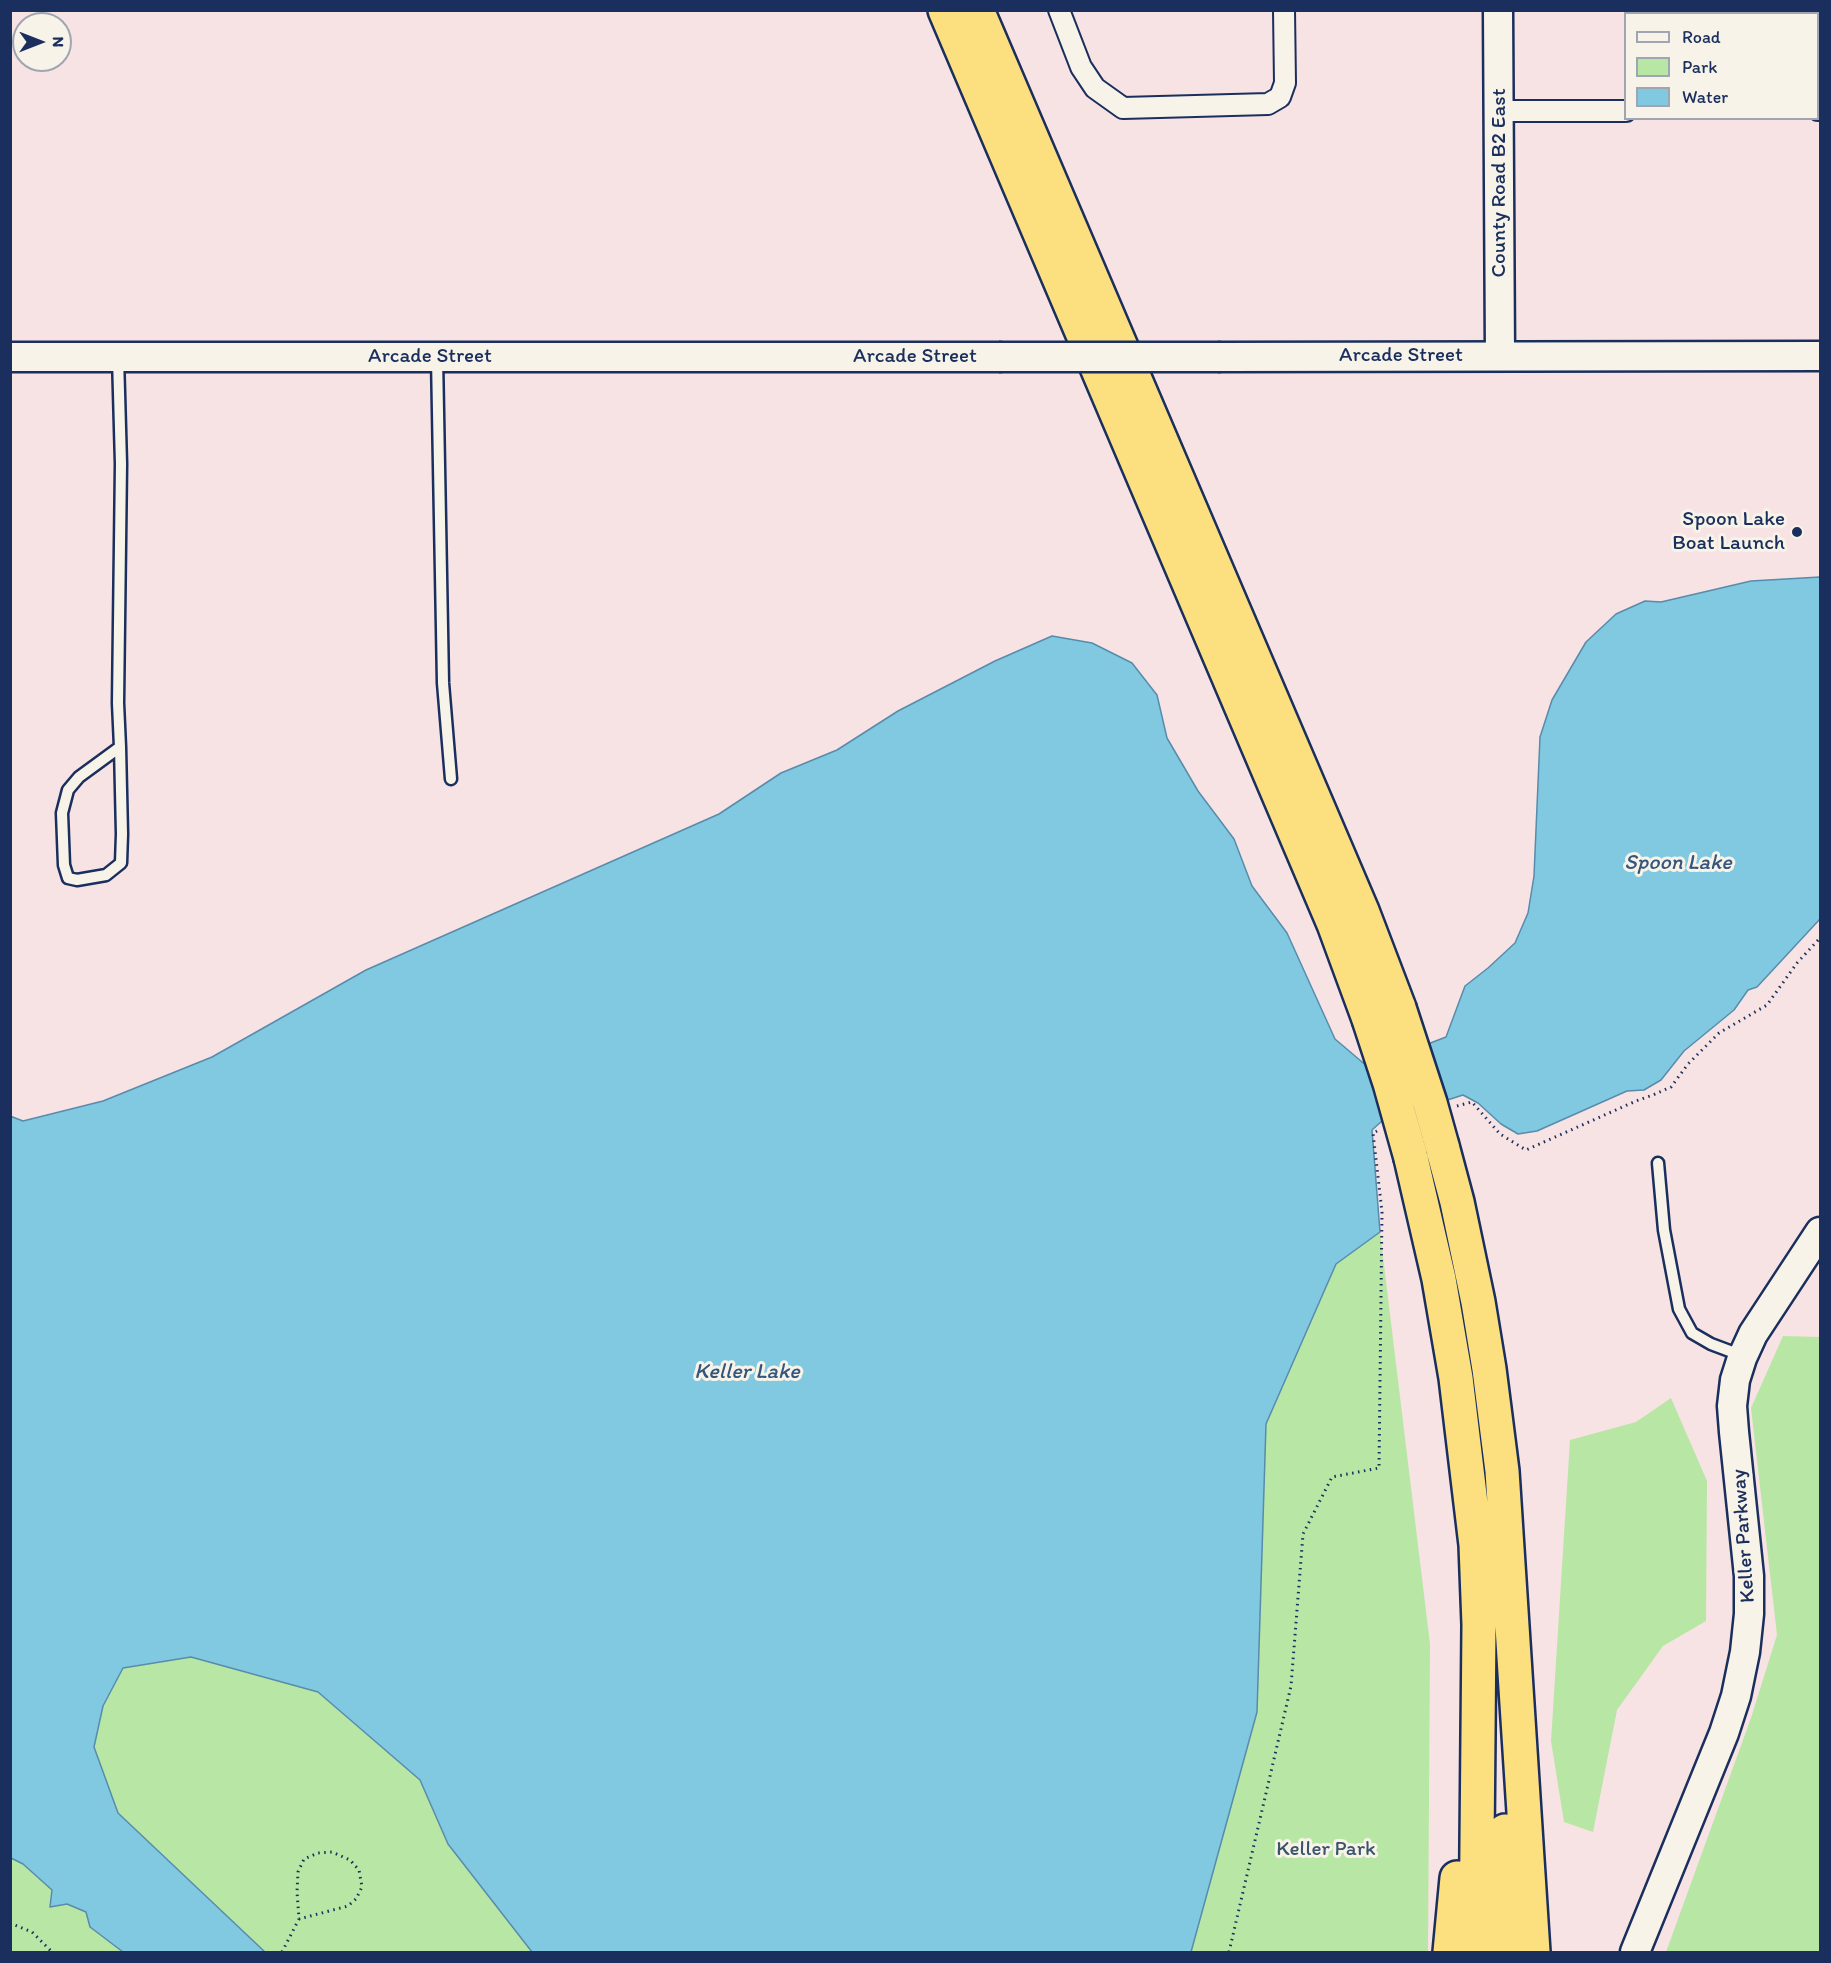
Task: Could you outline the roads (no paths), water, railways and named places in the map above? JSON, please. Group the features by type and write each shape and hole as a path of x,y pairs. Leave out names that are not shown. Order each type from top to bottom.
{"highway":[{"path":"945,10 1329,913 1430,1103 1457,1202 1478,1302 1489,1369 1504,1499 1533,1953"},
{"path":"977,10 1362,911 1384,1013 1390,1083 1411,1158 1439,1279 1456,1378 1476,1545 1479,1625 1476,1953"},
{"path":"1504,1499 1506,1651 1504,1953"},
{"path":"1450,1953 1479,1625"}],"street":[{"path":"1059,10 1081,67 1095,88 1123,108 1268,104 1280,97 1285,83 1284,10"},
{"name":"County Road B2 East","path":"1498,10 1500,356"},
{"path":"1500,111 1624,111"},
{"name":"Arcade Street","path":"10,357 1821,356"},
{"name":"Keller Parkway","path":"1635,1953 1725,1733 1736,1696 1745,1652 1749,1614 1749,1576 1732,1406 1736,1380 1753,1334 1821,1232"}],"lane":[{"path":"118,357 121,464 118,703 120,747 122,834 121,863 106,875 77,880 68,878 64,865 62,813 68,790 80,777 120,747"},
{"path":"437,357 443,683 451,779"},
{"path":"1658,1163 1664,1230 1679,1309 1692,1333 1711,1344 1743,1356"}],"water":[{"name":"Keller Lake","path":"1820,577 1820,919 1757,987 1748,990 1734,1010 1684,1051 1661,1080 1644,1090 1627,1091 1537,1131 1518,1134 1501,1124 1478,1103 1463,1095 1382,1121 1372,1130 1380,1232 1336,1264 1266,1424 1257,1712 1191,1952 532,1952 448,1844 420,1780 318,1692 191,1657 123,1668 103,1706 94,1747 118,1813 265,1952 123,1952 90,1927 86,1912 67,1904 50,1907 52,1890 23,1864 11,1858 10,1116 23,1121 103,1101 212,1057 366,970 719,814 781,773 837,750 898,711 995,661 1052,636 1092,643 1132,663 1157,695 1167,738 1198,791 1234,839 1252,886 1287,933 1335,1039 1368,1067 1446,1037 1465,986 1515,943 1528,913 1534,876 1540,737 1552,700 1586,642 1616,614 1645,601 1661,602 1751,581"}],"place":[{"name":"Spoon Lake Boat Launch","path":"1797,532"}],"water label":[{"name":"Spoon Lake","path":"1678,863"}],"park label":[{"name":"Keller Park","path":"1326,1850"}]}
